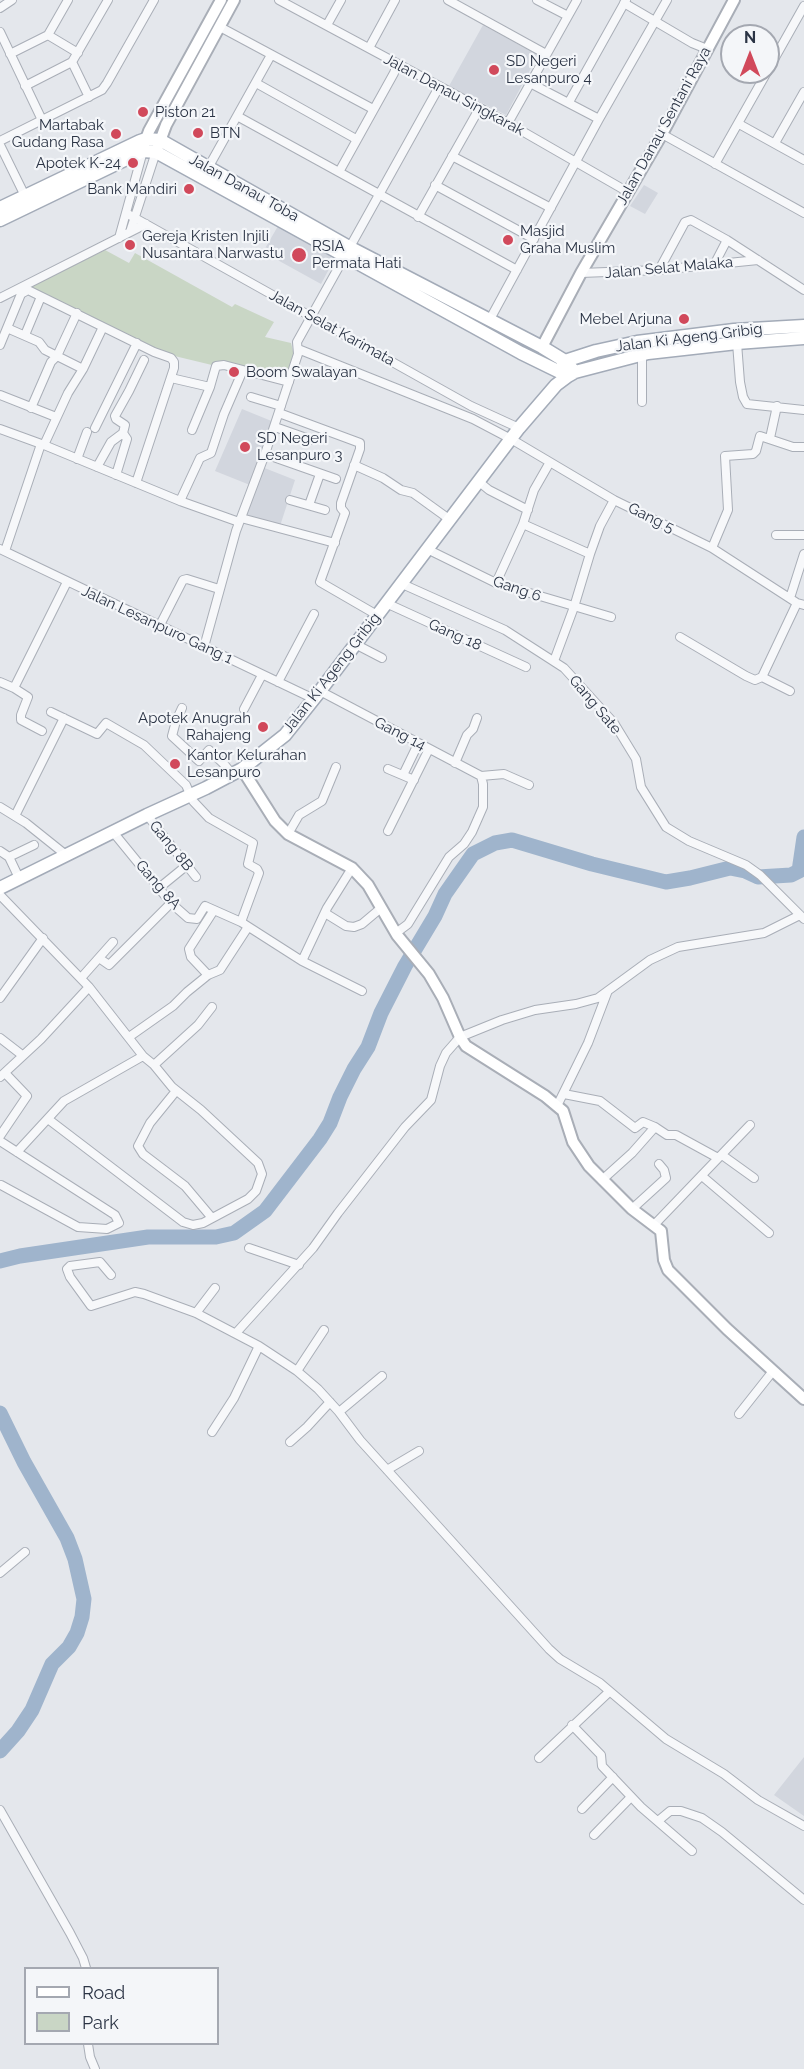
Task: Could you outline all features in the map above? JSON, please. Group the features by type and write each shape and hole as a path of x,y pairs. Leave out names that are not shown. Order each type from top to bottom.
{"main road":[{"name":"Jalan Danau Toba","path":"0,220 144,145"},
{"name":"Jalan Danau Toba","path":"0,208 144,145 158,146 208,168 346,251 542,347 565,373"},
{"name":"Jalan Danau Toba","path":"158,146 565,373"},
{"name":"Jalan Ki Ageng Gribig","path":"0,888 237,771 285,735 519,428 565,373 596,351 637,342 734,330 804,326"},
{"name":"Jalan Ki Ageng Gribig","path":"565,373 642,355 737,343 804,338"}],"street":[{"path":"0,8 12,0"},
{"path":"10,54 48,35 68,0"},
{"path":"25,86 72,62 108,0"},
{"path":"0,141 102,90 154,0"},
{"path":"119,238 144,145 221,0"},
{"path":"130,232 158,146 234,0"},
{"name":"Jalan Danau Singkarak","path":"279,0 508,123 628,192"},
{"path":"327,25 341,0"},
{"path":"369,48 395,0"},
{"path":"448,0 546,54"},
{"path":"537,0 568,16"},
{"path":"508,123 577,0"},
{"path":"489,321 667,0"},
{"name":"Jalan Danau Sentani Raya","path":"542,347 581,273 662,134 734,0"},
{"path":"569,102 625,2 692,43 707,49"},
{"path":"780,48 804,6"},
{"path":"220,27 373,109"},
{"path":"0,32 42,120"},
{"path":"48,35 78,52"},
{"path":"208,168 271,55"},
{"path":"72,62 89,97"},
{"path":"339,172 397,64"},
{"path":"256,83 356,139"},
{"path":"530,83 599,119"},
{"path":"716,164 760,84"},
{"path":"204,647 240,520 289,382 298,349 297,342 439,87"},
{"path":"775,143 804,92"},
{"path":"418,216 479,109"},
{"path":"237,116 517,270"},
{"path":"739,124 804,160"},
{"path":"662,134 804,213"},
{"path":"0,146 25,196"},
{"path":"452,156 551,208"},
{"path":"435,185 534,239"},
{"name":"Jalan Selat Karimata","path":"126,213 471,406 519,428"},
{"path":"659,270 687,220 691,220 727,240 804,290"},
{"path":"0,298 146,224"},
{"path":"714,265 727,240"},
{"name":"Jalan Selat Malaka","path":"581,273 659,270 758,261"},
{"path":"0,345 21,294 26,291 33,292 171,358 175,364 136,483"},
{"path":"25,335 40,299"},
{"path":"31,408 51,362 57,356 77,313"},
{"path":"2,550 43,445 103,327"},
{"path":"7,328 39,342 42,348 83,369"},
{"path":"77,459 137,343"},
{"path":"737,343 740,382 747,404 804,410"},
{"name":"Gang 5","path":"298,349 465,417 511,439 614,500 712,548 797,602"},
{"path":"642,355 642,402"},
{"path":"116,475 128,441 123,433 125,425 116,419 115,414 144,360"},
{"path":"192,430 218,365 229,365 289,382"},
{"path":"180,501 200,458 211,453 224,414 243,370"},
{"path":"171,378 210,387"},
{"path":"251,397 358,441 360,449 341,507 345,513 320,582 377,615"},
{"path":"1,398 56,417"},
{"path":"465,417 471,406"},
{"path":"770,438 777,406"},
{"path":"274,427 312,440"},
{"path":"0,429 180,501 240,520 335,543"},
{"path":"97,467 111,442 123,433"},
{"path":"712,548 728,510 725,456 753,454 756,451 759,436 794,447 804,447"},
{"path":"265,454 336,479"},
{"path":"496,583 523,524 534,490 550,462"},
{"path":"354,465 383,478 401,490 413,493 449,519"},
{"path":"309,505 320,474"},
{"path":"478,481 489,490 528,510"},
{"path":"290,500 325,510"},
{"path":"554,661 600,526 614,500"},
{"path":"523,524 590,555"},
{"path":"776,536 804,535"},
{"name":"Gang 6","path":"426,549 496,583 611,617"},
{"name":"Jalan Lesanpuro Gang 1","path":"2,550 262,675 317,695"},
{"path":"680,637 746,676 755,680 762,677 797,602 804,554"},
{"path":"159,625 183,580 187,579 219,589"},
{"path":"14,688 67,582"},
{"name":"Gang Sate","path":"400,583 505,630 564,668 614,723 636,759 641,787 666,827 689,841 746,865 760,875 802,917"},
{"name":"Gang 18","path":"386,603 525,667"},
{"path":"278,682 314,614"},
{"path":"355,645 382,658"},
{"path":"244,709 262,675"},
{"path":"762,677 790,692"},
{"path":"0,682 28,697 21,720 42,731"},
{"name":"Gang 14","path":"317,695 481,776"},
{"path":"182,708 172,736 199,760 209,750 224,764 237,771 288,834 352,868 368,885 396,934 429,974 458,1033 468,1048 545,1096 557,1106 565,1115 573,1142 602,1180 632,1209 661,1231 664,1260 668,1270 804,1399"},
{"path":"51,712 97,734 106,723 144,745 186,785 193,801 209,818 254,844 248,863 259,870 257,879 244,925 220,970 208,975 173,1006 129,1037"},
{"path":"15,816 64,718"},
{"path":"455,763 477,718"},
{"path":"403,775 418,744"},
{"path":"388,831 429,749"},
{"path":"288,834 299,815 320,804 336,767"},
{"path":"388,769 414,780"},
{"path":"396,934 408,924 449,857 464,844 472,832 483,807 481,776 504,774 529,785"},
{"path":"0,807 66,855"},
{"name":"Gang 8B","path":"147,815 196,877"},
{"name":"Gang 8A","path":"113,832 171,903 188,918 195,920 205,906 214,910"},
{"path":"19,878 4,855 34,845"},
{"path":"159,888 186,866"},
{"path":"302,961 325,913 352,868"},
{"path":"0,896 81,978 143,1056 176,1090 258,1163 262,1174 256,1191 248,1199 203,1223 193,1225 183,1222 48,1119"},
{"path":"99,958 109,965 171,903"},
{"path":"325,913 346,926 354,927 362,924 381,908"},
{"path":"208,975 189,954 189,949 214,910 244,925 302,961 362,991"},
{"path":"236,1333 299,1264 405,1127 431,1100 440,1066 458,1033 535,1010 585,1002 608,992 662,953 678,947 764,933 802,917"},
{"path":"0,998 43,938"},
{"path":"81,978 113,942"},
{"path":"0,1136 27,1096 2,1075 89,987"},
{"path":"557,1106 588,1043 608,992"},
{"path":"154,1065 198,1025 212,1007"},
{"path":"0,1038 22,1055"},
{"path":"18,1152 64,1101 143,1056"},
{"path":"176,1090 150,1123 138,1146 143,1154 185,1186 212,1218"},
{"path":"564,1094 600,1101 635,1128 643,1122 667,1135 676,1135 720,1156 754,1178"},
{"path":"654,1225 750,1125"},
{"path":"602,1180 632,1153 655,1127"},
{"path":"0,1141 115,1215 119,1223 107,1229 78,1227 1,1185"},
{"path":"632,1209 666,1178 659,1164"},
{"path":"702,1176 769,1233"},
{"path":"249,1248 299,1264"},
{"path":"111,1275 100,1263 70,1266 67,1269 70,1277 91,1306 135,1292 196,1313 259,1346 297,1371 330,1402 387,1470 549,1649 600,1683 666,1739 724,1774 758,1800 804,1826"},
{"path":"196,1313 215,1288"},
{"path":"297,1371 324,1330"},
{"path":"212,1432 234,1398 259,1346"},
{"path":"739,1414 773,1371"},
{"path":"339,1412 382,1376"},
{"path":"290,1442 330,1402"},
{"path":"387,1470 419,1451"},
{"path":"0,1573 25,1552"},
{"path":"539,1758 609,1692"},
{"path":"572,1725 599,1753 602,1766 631,1797 692,1851"},
{"path":"582,1809 613,1777"},
{"path":"594,1835 631,1797"},
{"path":"0,1810 70,1933 86,1967"},
{"path":"658,1821 670,1811 681,1811 702,1818 804,1900"},
{"path":"88,2045 95,2069"}],"shaded area":[{"name":"SD Negeri Lesanpuro 4","path":"483,25 538,55 506,115 449,86"},
{"path":"644,185 658,193 645,214 630,206"},
{"name":"RSIA Permata Hati","path":"278,226 335,258 321,284 263,252"},
{"name":"SD Negeri Lesanpuro 3","path":"242,409 274,422 250,485 215,471"},
{"name":"SD Negeri Lesanpuro 3","path":"262,467 295,480 280,526 244,517"},
{"path":"804,1757 804,1816 774,1795"}],"green space":[{"path":"105,250 129,263 135,253 232,307 235,304 274,322 265,337 291,343 294,355 286,380 245,373 158,352 26,288"}],"waterway":[{"path":"0,1261 148,1237 216,1237 234,1233 265,1211 330,1123 340,1097 368,1047 381,1013 405,966 435,916 445,894 473,854 495,843 512,840 592,864 666,882 730,868 758,877 791,875 799,871 804,837"},
{"path":"0,1413 24,1462 67,1538 75,1559 84,1599 77,1633 69,1647 52,1664 32,1710 18,1731 0,1751"}],"place":[{"name":"SD Negeri Lesanpuro 4","path":"494,70"},
{"name":"Piston 21","path":"143,112"},
{"name":"BTN","path":"198,133"},
{"name":"Martabak Gudang Rasa","path":"116,134"},
{"name":"Apotek K-24","path":"133,163"},
{"name":"Bank Mandiri","path":"189,189"},
{"name":"Masjid Graha Muslim","path":"508,240"},
{"name":"Gereja Kristen Injili Nusantara Narwastu","path":"130,245"},
{"name":"RSIA Permata Hati","path":"299,255"},
{"name":"Mebel Arjuna","path":"684,319"},
{"name":"Boom Swalayan","path":"234,372"},
{"name":"SD Negeri Lesanpuro 3","path":"245,447"},
{"name":"Apotek Anugrah Rahajeng","path":"263,727"},
{"name":"Kantor Kelurahan Lesanpuro","path":"175,764"}]}
